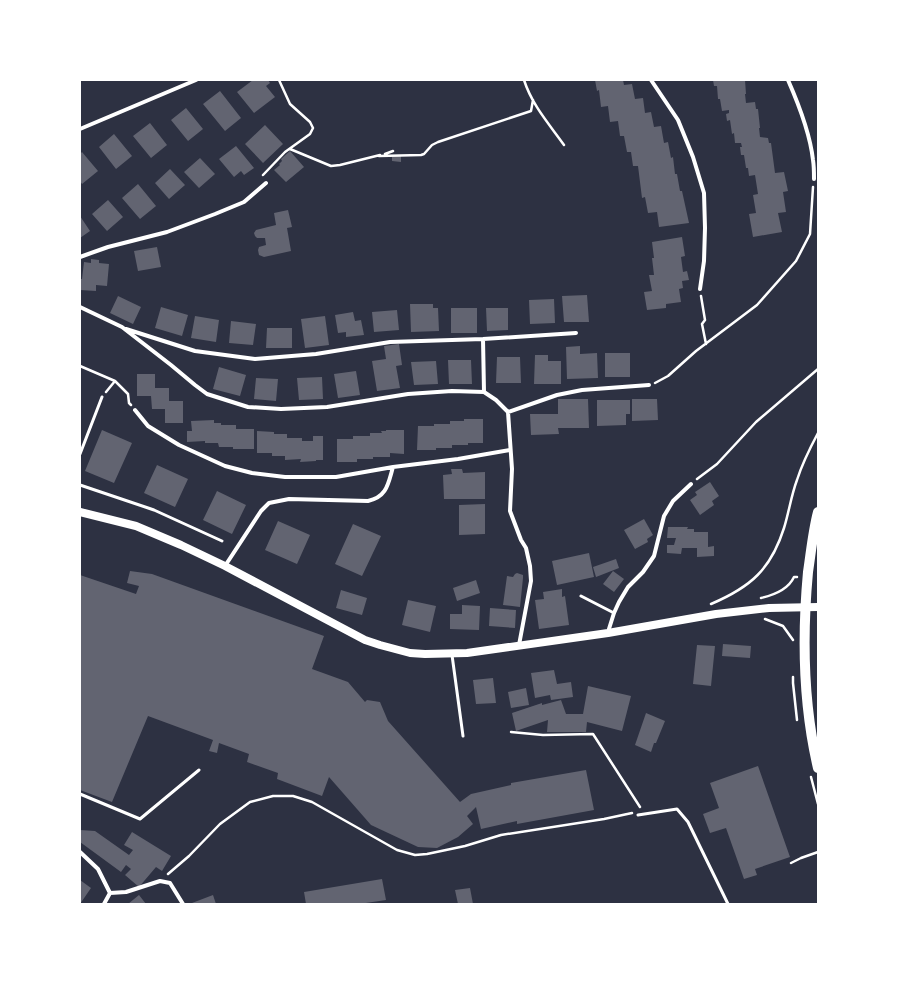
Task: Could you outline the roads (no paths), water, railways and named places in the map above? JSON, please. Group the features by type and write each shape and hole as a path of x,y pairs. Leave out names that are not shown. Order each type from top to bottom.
{"main road":[{"path":"80,512 136,526 181,545 373,642 410,653 467,653 608,633 716,614 769,608 818,607"},
{"path":"818,512 810,552 805,607 804,666 813,745 818,768"}],"street":[{"path":"80,129 196,80"},
{"path":"651,80 678,120 694,157 704,193 704,261 700,289"},
{"path":"788,80 795,96 809,139 814,160 814,179"},
{"path":"80,257 108,247 167,232 215,214 244,202 266,183"},
{"path":"80,307 122,327 195,351 255,359 316,354 390,342 483,339 576,333"},
{"path":"122,327 207,394 248,407 281,409 327,407 408,394 452,391 484,392 496,400 508,412 512,469 510,510 521,540 526,548 530,566 531,581 519,645"},
{"path":"483,339 484,392"},
{"path":"508,412 557,395 582,390 648,385"},
{"path":"135,410 148,426 179,445 225,466 252,473 285,477 336,477 510,450"},
{"path":"225,566 261,511 269,503 288,498 368,501 376,499 382,495 386,488 393,467"},
{"path":"608,633 614,613 628,588 643,572 654,556 664,516 673,501 690,484"},
{"path":"80,852 98,869 110,894"},
{"path":"110,894 126,892 160,881 170,883 183,904"},
{"path":"104,904 110,894"}],"lane":[{"path":"80,454 102,396"},
{"path":"80,486 154,510 222,541"},
{"path":"581,596 614,613"},
{"path":"452,653 463,736"},
{"path":"80,794 140,819 200,770"},
{"path":"638,815 677,809 688,822 728,904"}]}
